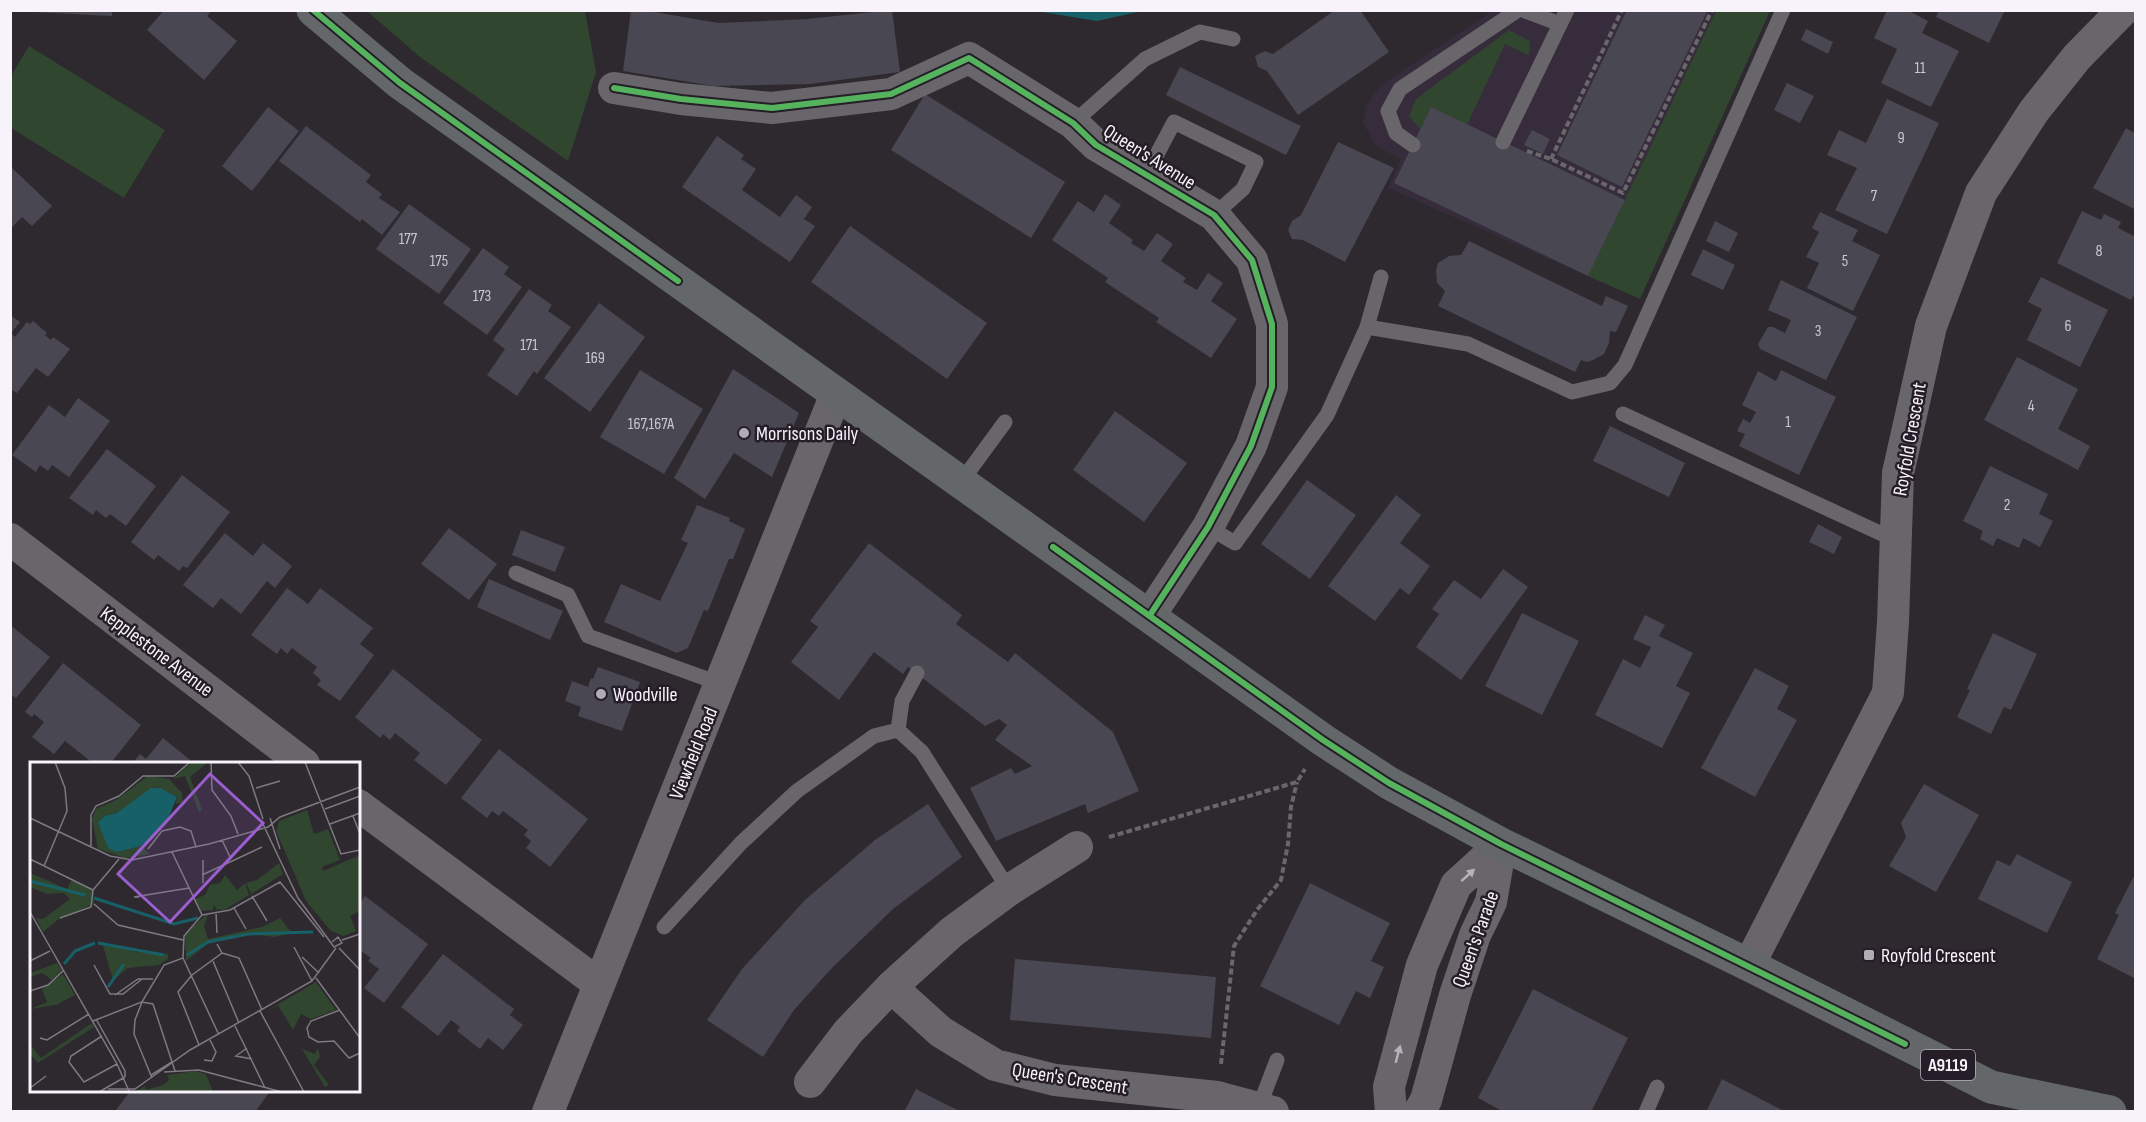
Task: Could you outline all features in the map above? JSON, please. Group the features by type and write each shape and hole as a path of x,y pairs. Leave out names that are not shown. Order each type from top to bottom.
{"main road":[{"name":"A9119","path":"313,10 400,83 1323,740 1389,783 1501,844 1991,1087 2110,1112"},
{"name":"A9119","path":"1991,1087 2018,1112"}],"street":[{"name":"Royfold Crescent","path":"1749,965 1888,693 1898,473 1931,326 1981,193 2034,111 2077,57 2123,10"},
{"name":"Queen's Avenue","path":"614,88 681,99 772,108 891,94 969,58 1073,123 1096,145 1214,215 1252,260 1272,324 1272,387 1251,446 1208,527 1149,615"},
{"name":"Viewfield Road","path":"548,1112 836,394"},
{"name":"Kepplestone Avenue","path":"10,539 301,762"},
{"path":"360,806 599,984"},
{"name":"Queen's Parade","path":"1391,1112 1389,1087 1422,965 1456,885 1501,844"},
{"name":"Queen's Parade","path":"1419,1112 1426,1100 1455,994 1475,935 1491,902 1501,844"},
{"path":"810,1082 848,1032 891,987 952,932 1009,890 1077,847"},
{"name":"Queen's Crescent","path":"891,987 941,1032 995,1065 1055,1080 1217,1097 1266,1109"}],"lane":[{"path":"1413,145 1396,133 1388,111 1400,89 1518,10"},
{"path":"1503,142 1564,17 1523,10"},
{"path":"1367,327 1468,344 1572,392 1610,383 1625,365 1784,10"},
{"path":"1073,123 1145,59 1200,32 1233,39"},
{"path":"1146,174 1174,122 1256,162 1243,189 1214,215"},
{"path":"1208,527 1235,543 1327,415 1367,327 1381,277"},
{"path":"1623,414 1895,540"},
{"path":"961,482 1005,422"},
{"path":"516,573 568,595 588,636 721,684"},
{"path":"898,730 902,701 917,673"},
{"path":"898,730 922,752 1009,890"},
{"path":"664,927 741,843 797,791 874,735 898,730"},
{"path":"1266,1109 1277,1060"},
{"path":"1646,1112 1657,1087"}],"path":[{"path":"1551,159 1622,10"},
{"path":"1503,142 1551,159 1623,194 1712,10"},
{"path":"1217,1097 1234,946 1257,910 1281,880 1288,844 1291,807 1297,782 1323,740"},
{"path":"1077,847 1297,782"}],"shaded area":[{"path":"1492,11 1770,11 1640,299 1388,188 1401,159 1376,146 1363,123 1367,104 1380,86"}],"green space":[{"path":"367,11 585,11 596,72 568,161 420,57"},
{"path":"1716,11 1770,11 1640,299 1588,276"},
{"path":"1509,30 1530,41 1529,55 1505,44 1467,125 1431,107 1420,129 1409,116 1416,99"},
{"path":"29,46 165,130 124,198 11,128 11,76"}],"water":[{"path":"1142,10 1097,21 1036,11"}],"building":[{"path":"33,10 112,10 112,16 33,12"},
{"path":"164,10 212,10 207,16 237,41 204,80 147,30"},
{"path":"631,10 718,23 807,19 892,10 900,72 810,84 714,86 623,71"},
{"path":"1335,10 1360,10 1389,52 1298,115 1267,71 1258,67 1255,56 1265,51 1273,54"},
{"path":"1627,10 1708,10 1622,187 1557,155"},
{"path":"1887,10 1907,10 1928,21 1922,33 1959,51 1931,107 1881,83 1897,49 1874,38"},
{"path":"1939,10 2005,10 1989,43 1936,17"},
{"path":"1806,29 1833,42 1828,54 1801,40"},
{"path":"1180,67 1301,126 1286,155 1166,95"},
{"path":"1787,83 1814,96 1800,123 1774,110"},
{"path":"925,94 1065,182 1031,238 891,150"},
{"path":"1887,99 1939,123 1887,234 1835,210 1857,168 1827,155 1839,130 1866,143"},
{"path":"268,107 299,131 252,191 222,166"},
{"path":"1431,107 1625,200 1588,276 1394,183"},
{"path":"306,126 371,175 366,182 382,194 379,198 400,212 382,235 362,219 360,222 279,161"},
{"path":"2126,128 2136,134 2136,210 2093,188"},
{"path":"1532,130 1550,139 1543,154 1524,145"},
{"path":"717,136 744,155 741,159 756,169 742,190 780,217 796,195 812,207 804,219 815,226 790,262 682,187"},
{"path":"1338,142 1394,168 1345,262 1303,240 1292,239 1288,230 1292,221 1301,215"},
{"path":"10,166 52,206 32,226 22,217 10,229"},
{"path":"1105,194 1121,205 1109,223 1133,240 1131,243 1144,251 1157,233 1173,244 1161,261 1186,278 1183,282 1197,290 1208,273 1223,283 1211,301 1237,319 1211,358 1156,322 1159,318 1105,282 1108,278 1052,240 1078,201 1094,212"},
{"path":"409,204 471,249 439,294 376,249"},
{"path":"2082,211 2101,220 2104,214 2121,222 2118,228 2136,237 2136,291 2131,300 2057,263"},
{"path":"1820,212 1858,230 1852,241 1880,255 1853,311 1807,288 1819,263 1806,257 1819,232 1812,228"},
{"path":"1715,221 1738,233 1729,252 1706,241"},
{"path":"850,226 987,323 947,379 811,282"},
{"path":"1469,241 1602,306 1606,296 1628,306 1616,332 1610,331 1609,343 1604,354 1587,362 1581,360 1575,372 1438,306 1445,291 1437,283 1438,263 1449,256 1461,255"},
{"path":"483,248 509,267 504,274 522,287 487,335 443,303"},
{"path":"1703,249 1735,265 1723,290 1691,275"},
{"path":"2041,277 2108,310 2080,367 2027,340 2042,309 2028,302"},
{"path":"1781,280 1857,317 1826,380 1760,349 1758,344 1768,327 1785,333 1791,320 1768,310"},
{"path":"529,289 552,305 548,311 571,327 537,374 534,371 517,396 487,375 505,349 493,340"},
{"path":"599,303 645,337 590,412 544,378"},
{"path":"10,315 20,322 11,333 15,337 27,322 30,324 33,321 47,333 45,335 51,340 53,337 70,349 48,377 36,368 17,393 10,389"},
{"path":"2017,357 2078,389 2058,429 2090,446 2078,470 1984,420"},
{"name":"Morrisons Daily","path":"733,369 799,413 772,477 734,453 705,499 674,478"},
{"path":"640,370 703,409 664,474 600,437"},
{"path":"1781,370 1836,397 1799,475 1739,446 1745,434 1737,431 1743,419 1750,423 1756,412 1742,405 1758,371 1776,381"},
{"path":"78,398 110,421 69,477 52,465 48,471 40,465 36,472 12,455 49,405 65,417"},
{"path":"1115,411 1187,463 1144,522 1073,470"},
{"path":"1610,426 1685,463 1669,497 1593,461"},
{"path":"107,449 156,486 126,526 110,514 106,518 96,510 93,515 69,498"},
{"path":"1990,466 2048,494 2039,514 2053,521 2040,547 2023,538 2019,548 1997,538 1993,546 1980,539 1983,531 1963,521"},
{"path":"182,475 230,512 187,568 183,566 179,571 158,555 154,560 131,542"},
{"path":"1307,480 1356,515 1310,579 1261,544"},
{"path":"1396,495 1421,515 1400,543 1430,566 1409,595 1400,588 1375,621 1328,586"},
{"path":"697,505 730,518 729,521 745,529 733,559 729,559 708,611 704,610 688,648 677,653 604,622 621,584 660,601 688,543 681,540"},
{"path":"1818,524 1842,537 1834,554 1809,542"},
{"path":"449,528 497,564 469,600 421,564"},
{"path":"521,530 565,547 555,572 512,555"},
{"path":"225,533 253,556 263,543 292,566 275,588 267,581 241,614 221,598 213,608 183,585"},
{"path":"869,543 962,615 956,624 1008,662 1015,653 1113,732 1139,791 1088,813 1085,804 996,841 970,788 1011,768 1015,774 1032,766 995,740 1007,725 999,719 985,726 908,667 903,674 874,652 839,700 791,662 818,627 810,621"},
{"path":"1503,569 1528,587 1461,680 1416,647 1439,614 1432,609 1454,580 1481,599"},
{"path":"489,579 563,611 550,640 477,607"},
{"path":"287,588 308,604 320,588 373,628 360,644 374,655 340,701 317,685 321,680 313,673 317,667 292,648 287,654 281,648 277,654 251,635"},
{"path":"1522,613 1579,641 1542,715 1485,686"},
{"path":"1645,615 1665,625 1659,636 1693,653 1676,686 1690,693 1662,748 1595,715 1623,659 1640,668 1651,647 1633,639"},
{"path":"10,625 50,657 16,698 10,694"},
{"path":"1993,633 2037,654 2011,710 2004,707 1991,734 1957,717 1970,690 1967,689"},
{"path":"63,663 141,725 112,762 91,762 65,741 54,754 32,737 44,722 34,714 32,717 25,712"},
{"name":"Woodville","path":"598,667 640,682 622,731 578,716 581,707 565,701 572,681 588,687"},
{"path":"1755,668 1789,686 1777,709 1797,720 1755,797 1701,768"},
{"path":"393,669 482,740 446,785 414,760 420,753 395,733 390,740 383,734 380,738 355,717"},
{"path":"163,738 193,762 134,762 140,754 146,759"},
{"path":"499,749 588,819 550,867 526,848 531,841 524,835 528,830 503,811 499,816 492,811 487,818 461,798"},
{"path":"1924,784 1979,815 1936,892 1889,866 1906,837 1901,823"},
{"path":"928,804 962,857 893,909 831,969 794,1010 763,1057 707,1020 742,969 805,900 875,840"},
{"path":"2017,854 2072,882 2047,933 1978,899 1997,860 2010,866"},
{"path":"2136,872 2136,979 2097,959 2119,915 2115,913"},
{"path":"1310,883 1390,923 1371,961 1384,967 1370,998 1356,991 1339,1025 1260,986"},
{"path":"365,896 428,944 384,1003 364,988 379,969 368,961 371,958 360,952 360,903"},
{"path":"443,954 514,1009 510,1015 523,1025 503,1050 488,1038 480,1049 457,1031 460,1027 451,1020 438,1036 401,1007"},
{"path":"1015,959 1216,977 1211,1038 1010,1020"},
{"path":"1533,989 1628,1038 1591,1112 1504,1112 1478,1098"},
{"path":"1722,1079 1786,1112 1706,1112"},
{"path":"916,1089 943,1103 962,1112 904,1112"},
{"path":"130,1092 270,1092 255,1112 118,1112 116,1110"}],"cycle path":[{"path":"313,10 400,83 678,281"},
{"path":"614,88 681,99 772,108 891,94 969,58 1073,123 1096,145 1214,215 1252,260 1272,324 1272,387 1251,446 1208,527 1150,615"},
{"path":"1053,547 1323,740 1389,783 1501,844 1905,1044"}],"place":[{"name":"Morrisons Daily","path":"744,433"},
{"name":"Woodville","path":"601,694"},
{"name":"Royfold Crescent","path":"1869,955"}]}
